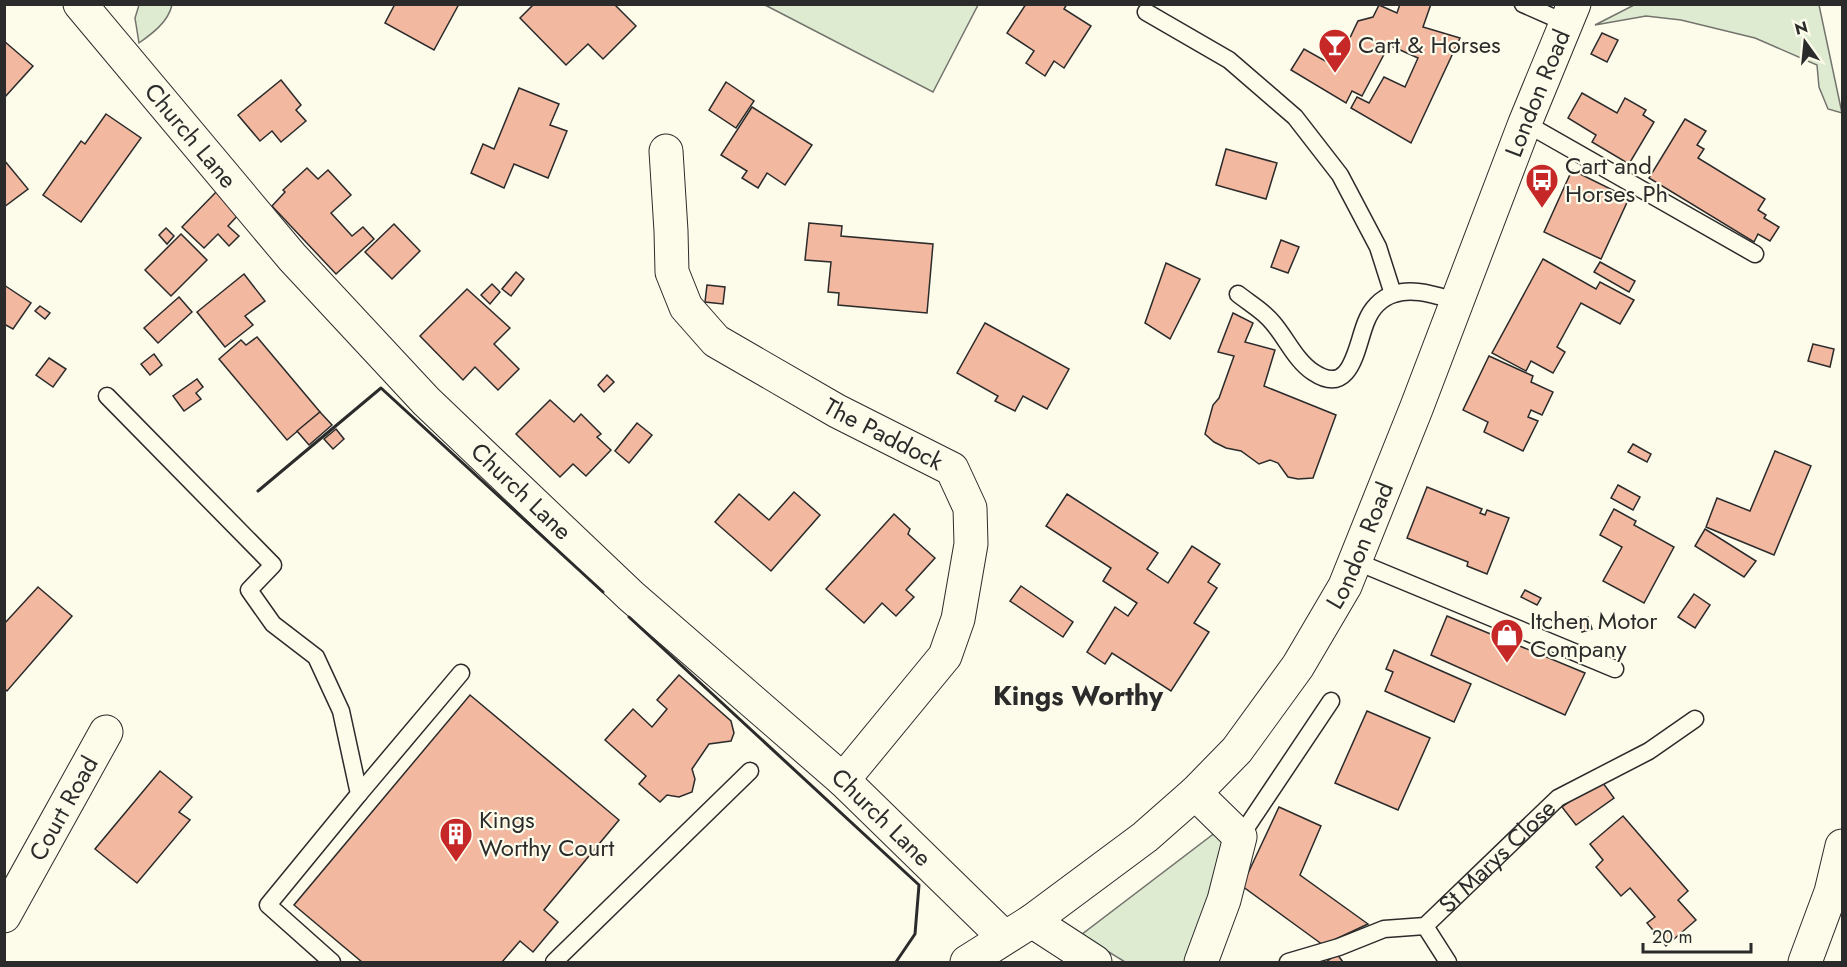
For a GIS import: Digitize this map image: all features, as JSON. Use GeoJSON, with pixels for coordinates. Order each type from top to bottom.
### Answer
{"type":"FeatureCollection","features":[{"type":"Feature","properties":{"kind":"street","name":"Church Lane"},"geometry":{"type":"LineString","coordinates":[[88,7],[292,257],[426,401],[631,596],[843,780],[1004,937]]}},
{"type":"Feature","properties":{"kind":"street","name":"London Road"},"geometry":{"type":"LineString","coordinates":[[967,963],[1032,921],[1145,837],[1195,793],[1237,750],[1298,666],[1345,586],[1416,409],[1525,123],[1570,14]]}},
{"type":"Feature","properties":{"kind":"street","name":"The Paddock"},"geometry":{"type":"LineString","coordinates":[[666,151],[672,272],[686,307],[716,341],[837,411],[952,469],[970,508],[971,544],[958,619],[945,656],[843,780]]}},
{"type":"Feature","properties":{"kind":"street","name":"Court Road"},"geometry":{"type":"LineString","coordinates":[[4,916],[106,732]]}},
{"type":"Feature","properties":{"kind":"street"},"geometry":{"type":"LineString","coordinates":[[1195,793],[1240,837],[1224,900],[1202,963]]}},
{"type":"Feature","properties":{"kind":"street"},"geometry":{"type":"LineString","coordinates":[[1805,963],[1831,892],[1842,846]]}},
{"type":"Feature","properties":{"kind":"street"},"geometry":{"type":"LineString","coordinates":[[1032,921],[1095,963]]}},
{"type":"Feature","properties":{"kind":"lane"},"geometry":{"type":"LineString","coordinates":[[1523,4],[1570,14]]}},
{"type":"Feature","properties":{"kind":"lane"},"geometry":{"type":"LineString","coordinates":[[1146,12],[1229,60],[1295,117],[1340,175],[1378,247],[1394,294]]}},
{"type":"Feature","properties":{"kind":"lane"},"geometry":{"type":"LineString","coordinates":[[1525,123],[1755,254]]}},
{"type":"Feature","properties":{"kind":"lane"},"geometry":{"type":"LineString","coordinates":[[1238,294],[1272,321],[1310,371],[1325,380],[1338,379],[1346,372],[1354,360],[1366,320],[1377,303],[1394,294],[1424,292],[1457,301]]}},
{"type":"Feature","properties":{"kind":"lane"},"geometry":{"type":"LineString","coordinates":[[107,396],[273,565],[249,590],[273,624],[316,657],[341,711],[359,794]]}},
{"type":"Feature","properties":{"kind":"lane"},"geometry":{"type":"LineString","coordinates":[[1354,561],[1615,669]]}},
{"type":"Feature","properties":{"kind":"lane"},"geometry":{"type":"LineString","coordinates":[[332,963],[268,905],[461,673]]}},
{"type":"Feature","properties":{"kind":"lane"},"geometry":{"type":"LineString","coordinates":[[1240,837],[1331,701]]}},
{"type":"Feature","properties":{"kind":"lane","name":"St Marys Close"},"geometry":{"type":"LineString","coordinates":[[1288,963],[1339,947],[1384,929],[1425,926],[1558,798],[1649,751],[1695,718]]}},
{"type":"Feature","properties":{"kind":"lane"},"geometry":{"type":"LineString","coordinates":[[554,963],[750,771]]}},
{"type":"Feature","properties":{"kind":"lane"},"geometry":{"type":"LineString","coordinates":[[1425,926],[1448,963]]}},
{"type":"Feature","properties":{"kind":"green space"},"geometry":{"type":"Polygon","coordinates":[[[139,5],[172,5],[163,22],[139,43],[135,18],[139,5]]]}},
{"type":"Feature","properties":{"kind":"green space"},"geometry":{"type":"Polygon","coordinates":[[[765,5],[978,5],[933,92],[765,5]]]}},
{"type":"Feature","properties":{"kind":"green space"},"geometry":{"type":"Polygon","coordinates":[[[1634,5],[1819,5],[1842,113],[1828,109],[1819,87],[1817,65],[1755,38],[1681,20],[1646,16],[1595,25],[1634,5]]]}},
{"type":"Feature","properties":{"kind":"green space"},"geometry":{"type":"Polygon","coordinates":[[[1224,826],[1240,842],[1187,962],[1125,962],[1081,935],[1224,826]]]}},
{"type":"Feature","properties":{"kind":"building"},"geometry":{"type":"Polygon","coordinates":[[[395,4],[459,4],[434,50],[385,23],[395,4]]]}},
{"type":"Feature","properties":{"kind":"building"},"geometry":{"type":"Polygon","coordinates":[[[534,4],[614,4],[636,26],[603,59],[588,44],[566,65],[520,18],[534,4]]]}},
{"type":"Feature","properties":{"kind":"building"},"geometry":{"type":"Polygon","coordinates":[[[1026,4],[1067,4],[1064,9],[1091,26],[1064,68],[1054,61],[1045,76],[1026,63],[1034,51],[1007,33],[1026,4]]]}},
{"type":"Feature","properties":{"kind":"building","name":"Cart & Horses"},"geometry":{"type":"Polygon","coordinates":[[[1400,4],[1431,4],[1423,27],[1460,38],[1411,143],[1351,108],[1357,97],[1369,103],[1384,77],[1405,87],[1418,58],[1389,45],[1362,96],[1352,91],[1346,103],[1291,70],[1304,49],[1336,67],[1358,21],[1373,17],[1379,5],[1397,13],[1400,4]]]}},
{"type":"Feature","properties":{"kind":"building"},"geometry":{"type":"Polygon","coordinates":[[[1602,33],[1618,40],[1607,62],[1591,54],[1602,33]]]}},
{"type":"Feature","properties":{"kind":"building"},"geometry":{"type":"Polygon","coordinates":[[[4,41],[33,66],[4,98],[4,41]]]}},
{"type":"Feature","properties":{"kind":"building"},"geometry":{"type":"Polygon","coordinates":[[[281,80],[301,105],[296,110],[306,121],[281,142],[272,131],[260,141],[238,115],[281,80]]]}},
{"type":"Feature","properties":{"kind":"building"},"geometry":{"type":"Polygon","coordinates":[[[726,82],[754,101],[736,128],[709,110],[726,82]]]}},
{"type":"Feature","properties":{"kind":"building"},"geometry":{"type":"Polygon","coordinates":[[[519,88],[559,104],[550,125],[567,131],[548,178],[514,164],[504,188],[471,173],[483,144],[494,149],[519,88]]]}},
{"type":"Feature","properties":{"kind":"building"},"geometry":{"type":"Polygon","coordinates":[[[1582,93],[1617,113],[1625,98],[1646,110],[1643,115],[1654,122],[1629,164],[1592,142],[1596,135],[1568,118],[1582,93]]]}},
{"type":"Feature","properties":{"kind":"building"},"geometry":{"type":"Polygon","coordinates":[[[752,107],[812,145],[785,185],[767,173],[758,188],[742,178],[747,171],[721,155],[752,107]]]}},
{"type":"Feature","properties":{"kind":"building"},"geometry":{"type":"Polygon","coordinates":[[[106,114],[141,138],[81,222],[43,195],[81,141],[85,144],[106,114]]]}},
{"type":"Feature","properties":{"kind":"building"},"geometry":{"type":"Polygon","coordinates":[[[1685,119],[1706,131],[1697,145],[1704,149],[1698,158],[1765,199],[1758,210],[1766,215],[1764,218],[1779,227],[1770,241],[1758,234],[1754,242],[1649,178],[1685,119]]]}},
{"type":"Feature","properties":{"kind":"building"},"geometry":{"type":"Polygon","coordinates":[[[1226,149],[1277,163],[1266,199],[1216,185],[1226,149]]]}},
{"type":"Feature","properties":{"kind":"building"},"geometry":{"type":"Polygon","coordinates":[[[4,160],[28,189],[4,207],[4,160]]]}},
{"type":"Feature","properties":{"kind":"building"},"geometry":{"type":"Polygon","coordinates":[[[307,168],[318,179],[328,170],[351,195],[331,213],[352,236],[363,227],[374,239],[336,274],[272,206],[285,192],[283,190],[307,168]]]}},
{"type":"Feature","properties":{"kind":"building"},"geometry":{"type":"Polygon","coordinates":[[[1572,170],[1629,198],[1601,259],[1544,232],[1572,170]]]}},
{"type":"Feature","properties":{"kind":"building"},"geometry":{"type":"Polygon","coordinates":[[[217,191],[240,213],[228,226],[239,236],[229,246],[218,234],[204,248],[182,227],[217,191]]]}},
{"type":"Feature","properties":{"kind":"building"},"geometry":{"type":"Polygon","coordinates":[[[809,223],[842,226],[841,236],[933,244],[927,313],[838,305],[839,293],[828,292],[831,262],[805,260],[809,223]]]}},
{"type":"Feature","properties":{"kind":"building"},"geometry":{"type":"Polygon","coordinates":[[[394,224],[420,251],[392,279],[365,252],[394,224]]]}},
{"type":"Feature","properties":{"kind":"building"},"geometry":{"type":"Polygon","coordinates":[[[166,228],[174,236],[167,244],[159,235],[166,228]]]}},
{"type":"Feature","properties":{"kind":"building"},"geometry":{"type":"Polygon","coordinates":[[[181,234],[207,260],[171,296],[145,270],[181,234]]]}},
{"type":"Feature","properties":{"kind":"building"},"geometry":{"type":"Polygon","coordinates":[[[1281,240],[1299,247],[1288,273],[1271,267],[1281,240]]]}},
{"type":"Feature","properties":{"kind":"building"},"geometry":{"type":"Polygon","coordinates":[[[1543,259],[1596,289],[1600,282],[1634,300],[1620,324],[1581,303],[1557,347],[1565,352],[1553,373],[1531,361],[1526,371],[1492,353],[1543,259]]]}},
{"type":"Feature","properties":{"kind":"building"},"geometry":{"type":"Polygon","coordinates":[[[1600,262],[1635,281],[1629,292],[1594,272],[1600,262]]]}},
{"type":"Feature","properties":{"kind":"building"},"geometry":{"type":"Polygon","coordinates":[[[1166,263],[1200,279],[1170,339],[1145,323],[1166,263]]]}},
{"type":"Feature","properties":{"kind":"building"},"geometry":{"type":"Polygon","coordinates":[[[516,272],[524,279],[511,296],[502,289],[516,272]]]}},
{"type":"Feature","properties":{"kind":"building"},"geometry":{"type":"Polygon","coordinates":[[[244,274],[265,301],[245,316],[253,325],[225,347],[197,312],[244,274]]]}},
{"type":"Feature","properties":{"kind":"building"},"geometry":{"type":"Polygon","coordinates":[[[492,284],[500,292],[490,304],[481,295],[492,284]]]}},
{"type":"Feature","properties":{"kind":"building"},"geometry":{"type":"Polygon","coordinates":[[[4,285],[31,303],[13,329],[4,324],[4,285]]]}},
{"type":"Feature","properties":{"kind":"building"},"geometry":{"type":"Polygon","coordinates":[[[707,285],[725,287],[723,304],[705,302],[707,285]]]}},
{"type":"Feature","properties":{"kind":"building"},"geometry":{"type":"Polygon","coordinates":[[[467,289],[510,328],[494,344],[519,369],[498,390],[475,367],[463,380],[420,336],[467,289]]]}},
{"type":"Feature","properties":{"kind":"building"},"geometry":{"type":"Polygon","coordinates":[[[179,297],[192,312],[158,343],[144,328],[179,297]]]}},
{"type":"Feature","properties":{"kind":"building"},"geometry":{"type":"Polygon","coordinates":[[[40,306],[50,313],[45,319],[35,311],[40,306]]]}},
{"type":"Feature","properties":{"kind":"building"},"geometry":{"type":"Polygon","coordinates":[[[1233,313],[1253,323],[1245,342],[1275,350],[1264,386],[1336,415],[1313,478],[1288,477],[1278,463],[1270,460],[1259,464],[1241,451],[1226,448],[1214,442],[1205,434],[1213,405],[1219,398],[1234,356],[1218,352],[1233,313]]]}},
{"type":"Feature","properties":{"kind":"building"},"geometry":{"type":"Polygon","coordinates":[[[985,323],[1069,369],[1047,409],[1023,396],[1015,411],[995,401],[998,396],[957,373],[985,323]]]}},
{"type":"Feature","properties":{"kind":"building"},"geometry":{"type":"Polygon","coordinates":[[[257,337],[320,412],[287,440],[219,359],[241,340],[246,345],[257,337]]]}},
{"type":"Feature","properties":{"kind":"building"},"geometry":{"type":"Polygon","coordinates":[[[1813,344],[1834,349],[1830,367],[1808,361],[1813,344]]]}},
{"type":"Feature","properties":{"kind":"building"},"geometry":{"type":"Polygon","coordinates":[[[154,354],[162,365],[150,375],[141,364],[154,354]]]}},
{"type":"Feature","properties":{"kind":"building"},"geometry":{"type":"Polygon","coordinates":[[[1489,356],[1533,376],[1531,382],[1553,392],[1542,415],[1531,410],[1528,417],[1538,421],[1523,451],[1484,432],[1488,422],[1463,410],[1489,356]]]}},
{"type":"Feature","properties":{"kind":"building"},"geometry":{"type":"Polygon","coordinates":[[[49,358],[66,369],[53,387],[36,375],[49,358]]]}},
{"type":"Feature","properties":{"kind":"building"},"geometry":{"type":"Polygon","coordinates":[[[607,375],[614,382],[604,392],[598,385],[607,375]]]}},
{"type":"Feature","properties":{"kind":"building"},"geometry":{"type":"Polygon","coordinates":[[[197,379],[203,387],[196,393],[201,399],[184,411],[173,396],[197,379]]]}},
{"type":"Feature","properties":{"kind":"building"},"geometry":{"type":"Polygon","coordinates":[[[550,400],[574,422],[581,414],[601,434],[597,437],[611,450],[586,476],[573,464],[560,477],[516,434],[550,400]]]}},
{"type":"Feature","properties":{"kind":"building"},"geometry":{"type":"Polygon","coordinates":[[[320,412],[332,425],[309,445],[297,431],[320,412]]]}},
{"type":"Feature","properties":{"kind":"building"},"geometry":{"type":"Polygon","coordinates":[[[637,423],[652,435],[629,463],[615,451],[637,423]]]}},
{"type":"Feature","properties":{"kind":"building"},"geometry":{"type":"Polygon","coordinates":[[[336,429],[344,439],[333,449],[324,439],[336,429]]]}},
{"type":"Feature","properties":{"kind":"building"},"geometry":{"type":"Polygon","coordinates":[[[1633,444],[1651,454],[1647,462],[1628,452],[1633,444]]]}},
{"type":"Feature","properties":{"kind":"building"},"geometry":{"type":"Polygon","coordinates":[[[1775,451],[1811,466],[1774,555],[1706,527],[1717,498],[1750,511],[1775,451]]]}},
{"type":"Feature","properties":{"kind":"building"},"geometry":{"type":"Polygon","coordinates":[[[1618,485],[1640,497],[1633,510],[1611,498],[1618,485]]]}},
{"type":"Feature","properties":{"kind":"building"},"geometry":{"type":"Polygon","coordinates":[[[1427,487],[1482,509],[1480,513],[1485,515],[1487,510],[1509,518],[1487,574],[1467,566],[1468,562],[1407,538],[1427,487]]]}},
{"type":"Feature","properties":{"kind":"building"},"geometry":{"type":"Polygon","coordinates":[[[794,492],[820,515],[771,571],[715,522],[739,494],[769,520],[794,492]]]}},
{"type":"Feature","properties":{"kind":"building"},"geometry":{"type":"Polygon","coordinates":[[[1067,494],[1158,553],[1147,569],[1168,583],[1192,546],[1220,564],[1208,582],[1217,588],[1194,623],[1209,632],[1171,691],[1112,653],[1105,664],[1087,652],[1115,607],[1128,616],[1137,603],[1103,581],[1111,568],[1046,526],[1067,494]]]}},
{"type":"Feature","properties":{"kind":"building"},"geometry":{"type":"Polygon","coordinates":[[[1614,509],[1636,521],[1634,525],[1674,547],[1644,603],[1603,581],[1622,547],[1600,535],[1614,509]]]}},
{"type":"Feature","properties":{"kind":"building"},"geometry":{"type":"Polygon","coordinates":[[[894,514],[910,529],[908,534],[935,558],[906,590],[914,597],[896,616],[882,603],[864,623],[826,589],[894,514]]]}},
{"type":"Feature","properties":{"kind":"building"},"geometry":{"type":"Polygon","coordinates":[[[1705,529],[1756,561],[1744,577],[1695,546],[1705,529]]]}},
{"type":"Feature","properties":{"kind":"building"},"geometry":{"type":"Polygon","coordinates":[[[1021,586],[1073,622],[1063,637],[1010,601],[1021,586]]]}},
{"type":"Feature","properties":{"kind":"building"},"geometry":{"type":"Polygon","coordinates":[[[38,587],[72,616],[7,691],[4,688],[4,624],[38,587]]]}},
{"type":"Feature","properties":{"kind":"building"},"geometry":{"type":"Polygon","coordinates":[[[1525,590],[1541,598],[1537,605],[1521,597],[1525,590]]]}},
{"type":"Feature","properties":{"kind":"building"},"geometry":{"type":"Polygon","coordinates":[[[1694,594],[1710,605],[1695,628],[1678,617],[1694,594]]]}},
{"type":"Feature","properties":{"kind":"building","name":"Itchen Motor Company"},"geometry":{"type":"Polygon","coordinates":[[[1447,616],[1585,673],[1565,715],[1431,655],[1447,616]]]}},
{"type":"Feature","properties":{"kind":"building"},"geometry":{"type":"Polygon","coordinates":[[[1588,617],[1592,629],[1582,632],[1578,619],[1588,617]]]}},
{"type":"Feature","properties":{"kind":"building"},"geometry":{"type":"Polygon","coordinates":[[[1394,650],[1471,684],[1454,722],[1385,691],[1393,672],[1386,669],[1394,650]]]}},
{"type":"Feature","properties":{"kind":"building"},"geometry":{"type":"Polygon","coordinates":[[[679,675],[731,721],[734,733],[731,741],[709,744],[692,769],[695,779],[692,792],[679,797],[667,795],[660,802],[639,784],[646,776],[605,740],[633,709],[652,727],[667,709],[657,700],[679,675]]]}},
{"type":"Feature","properties":{"kind":"building","name":"Kings Worthy Court"},"geometry":{"type":"Polygon","coordinates":[[[470,695],[619,820],[544,910],[558,922],[533,952],[520,941],[502,962],[362,962],[294,905],[470,695]]]}},
{"type":"Feature","properties":{"kind":"building"},"geometry":{"type":"Polygon","coordinates":[[[1367,711],[1430,738],[1398,810],[1335,783],[1367,711]]]}},
{"type":"Feature","properties":{"kind":"building"},"geometry":{"type":"Polygon","coordinates":[[[160,771],[192,797],[179,812],[190,820],[137,883],[95,849],[160,771]]]}},
{"type":"Feature","properties":{"kind":"building"},"geometry":{"type":"Polygon","coordinates":[[[1600,779],[1614,798],[1576,825],[1562,807],[1600,779]]]}},
{"type":"Feature","properties":{"kind":"building"},"geometry":{"type":"Polygon","coordinates":[[[1279,807],[1321,826],[1300,875],[1368,924],[1323,945],[1242,886],[1279,807]]]}},
{"type":"Feature","properties":{"kind":"building"},"geometry":{"type":"Polygon","coordinates":[[[1623,816],[1688,891],[1678,900],[1696,920],[1666,946],[1647,923],[1655,917],[1630,888],[1621,896],[1596,867],[1603,860],[1590,844],[1623,816]]]}},
{"type":"Feature","properties":{"kind":"building"},"geometry":{"type":"Polygon","coordinates":[[[1337,954],[1343,962],[1326,962],[1337,954]]]}},
{"type":"Feature","properties":{"kind":"wall"},"geometry":{"type":"LineString","coordinates":[[258,491],[381,388],[603,592]]}},
{"type":"Feature","properties":{"kind":"wall"},"geometry":{"type":"LineString","coordinates":[[629,617],[919,885],[915,934],[896,962]]}},
{"type":"Feature","properties":{"kind":"place","name":"Cart & Horses"},"geometry":{"type":"Point","coordinates":[1335,74]}},
{"type":"Feature","properties":{"kind":"place","name":"Cart and Horses Ph"},"geometry":{"type":"Point","coordinates":[1542,209]}},
{"type":"Feature","properties":{"kind":"place","name":"Itchen Motor Company"},"geometry":{"type":"Point","coordinates":[1507,664]}},
{"type":"Feature","properties":{"kind":"place","name":"Kings Worthy Court"},"geometry":{"type":"Point","coordinates":[456,863]}},
{"type":"Feature","properties":{"kind":"district","name":"Kings Worthy"},"geometry":{"type":"Point","coordinates":[1078,696]}}]}
